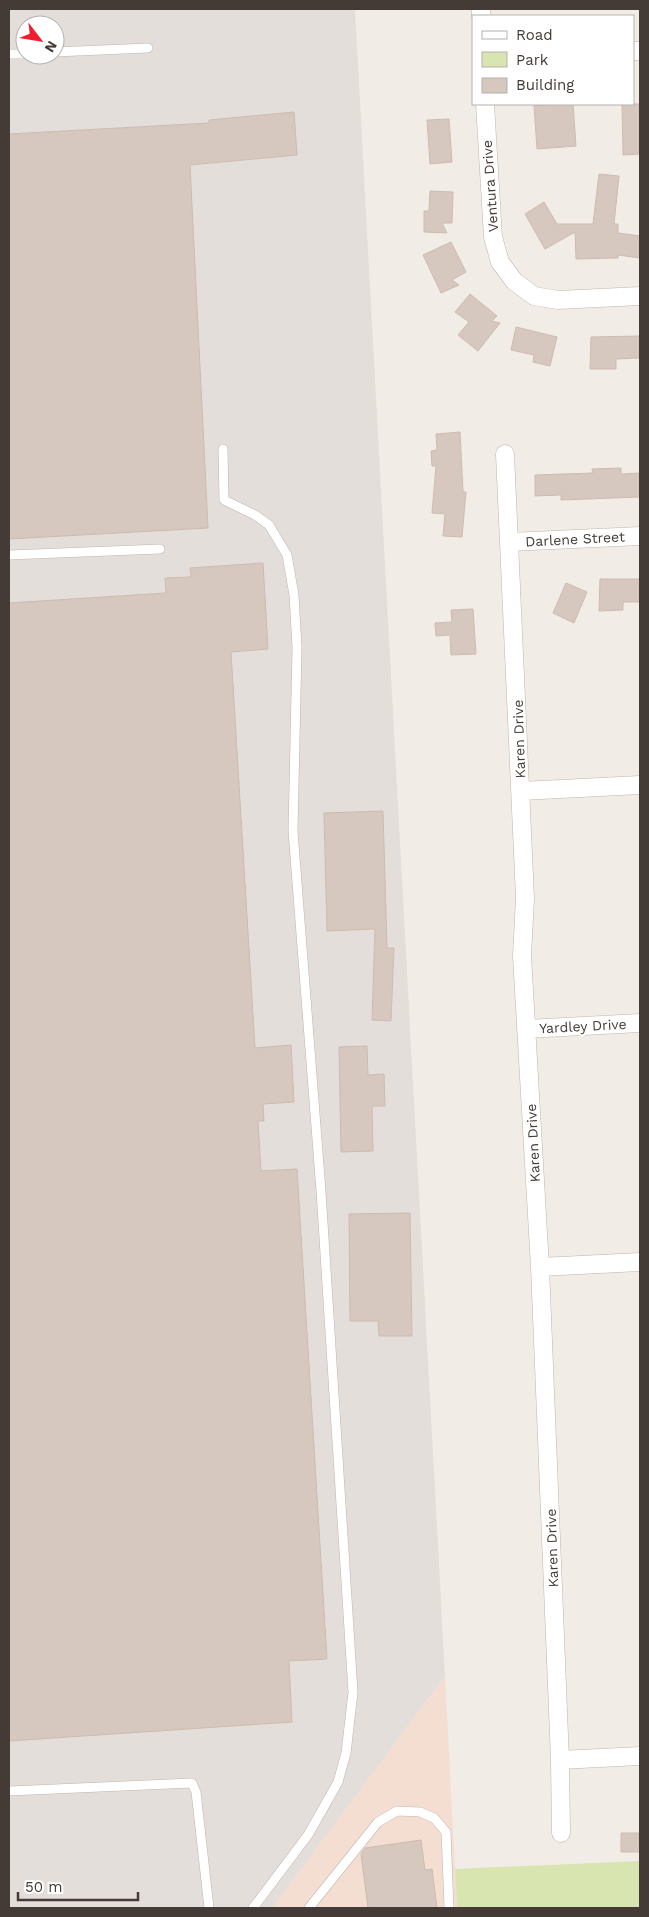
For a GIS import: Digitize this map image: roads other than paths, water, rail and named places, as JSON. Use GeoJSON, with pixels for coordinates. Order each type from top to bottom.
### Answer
{"type":"FeatureCollection","features":[{"type":"Feature","properties":{"kind":"street","name":"Ventura Drive"},"geometry":{"type":"LineString","coordinates":[[485,105],[493,237],[500,262],[514,281],[534,296],[558,300],[640,296]]}},
{"type":"Feature","properties":{"kind":"street","name":"Karen Drive"},"geometry":{"type":"LineString","coordinates":[[505,454],[525,898],[522,956],[540,1267],[560,1760],[561,1833]]}},
{"type":"Feature","properties":{"kind":"street","name":"Darlene Street"},"geometry":{"type":"LineString","coordinates":[[510,542],[640,536]]}},
{"type":"Feature","properties":{"kind":"street"},"geometry":{"type":"LineString","coordinates":[[521,791],[640,784]]}},
{"type":"Feature","properties":{"kind":"street","name":"Yardley Drive"},"geometry":{"type":"LineString","coordinates":[[526,1029],[640,1023]]}},
{"type":"Feature","properties":{"kind":"street"},"geometry":{"type":"LineString","coordinates":[[540,1267],[640,1262]]}},
{"type":"Feature","properties":{"kind":"street"},"geometry":{"type":"LineString","coordinates":[[560,1760],[640,1756]]}},
{"type":"Feature","properties":{"kind":"lane"},"geometry":{"type":"LineString","coordinates":[[65,52],[148,48]]}},
{"type":"Feature","properties":{"kind":"lane"},"geometry":{"type":"LineString","coordinates":[[223,449],[224,500],[255,515],[269,526],[287,554],[294,595],[297,648],[293,831],[321,1191],[353,1692],[346,1753],[338,1782],[308,1835],[253,1908]]}},
{"type":"Feature","properties":{"kind":"lane"},"geometry":{"type":"LineString","coordinates":[[9,555],[160,549]]}},
{"type":"Feature","properties":{"kind":"lane"},"geometry":{"type":"LineString","coordinates":[[9,1791],[192,1783],[196,1792],[209,1908]]}},
{"type":"Feature","properties":{"kind":"lane"},"geometry":{"type":"LineString","coordinates":[[309,1908],[378,1822],[397,1812],[420,1812],[434,1818],[446,1832],[449,1908]]}}]}
